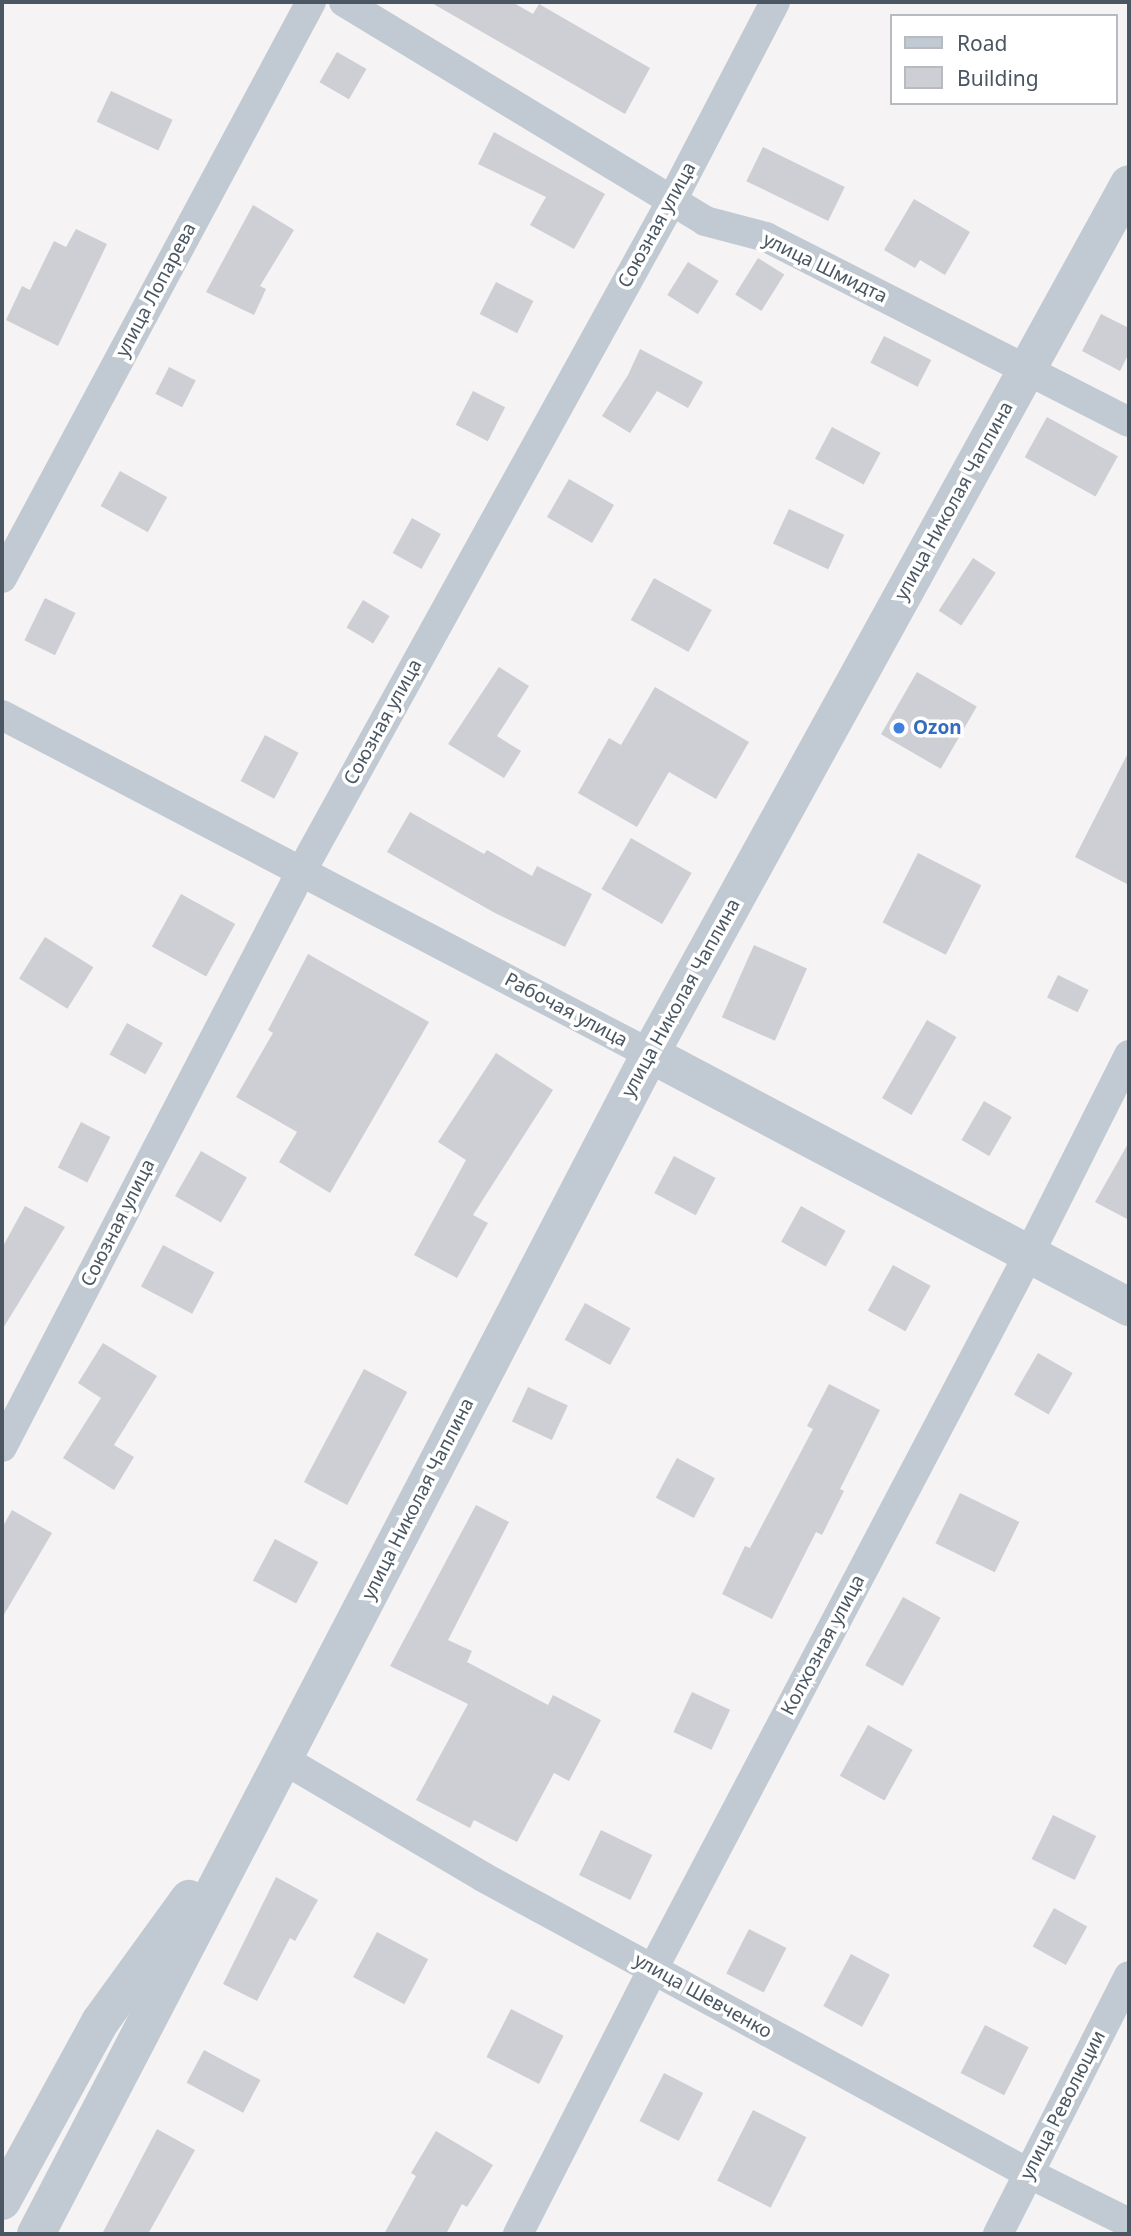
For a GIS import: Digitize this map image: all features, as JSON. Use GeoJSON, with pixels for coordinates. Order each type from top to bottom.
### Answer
{"type":"FeatureCollection","features":[{"type":"Feature","properties":{"kind":"street","name":"улица Лопарева"},"geometry":{"type":"LineString","coordinates":[[2,578],[311,2]]}},
{"type":"Feature","properties":{"kind":"street","name":"улица Шмидта"},"geometry":{"type":"LineString","coordinates":[[344,2],[705,221],[766,237],[1028,368],[1129,422]]}},
{"type":"Feature","properties":{"kind":"street","name":"Союзная улица"},"geometry":{"type":"LineString","coordinates":[[2,1447],[301,872],[671,202],[775,2]]}},
{"type":"Feature","properties":{"kind":"street","name":"улица Николая Чаплина"},"geometry":{"type":"LineString","coordinates":[[250,1820],[650,1054],[1129,184]]}},
{"type":"Feature","properties":{"kind":"street","name":"Рабочая улица"},"geometry":{"type":"LineString","coordinates":[[2,715],[1129,1307]]}},
{"type":"Feature","properties":{"kind":"street","name":"Колхозная улица"},"geometry":{"type":"LineString","coordinates":[[518,2234],[653,1969],[1028,1256],[1129,1055]]}},
{"type":"Feature","properties":{"kind":"street","name":"улица Шевченко"},"geometry":{"type":"LineString","coordinates":[[283,1759],[484,1877],[1028,2173],[1129,2223]]}},
{"type":"Feature","properties":{"kind":"street"},"geometry":{"type":"LineString","coordinates":[[2,2201],[100,2022],[141,1961],[250,1820]]}},
{"type":"Feature","properties":{"kind":"street"},"geometry":{"type":"LineString","coordinates":[[36,2234],[250,1820]]}},
{"type":"Feature","properties":{"kind":"street","name":"улица Революции"},"geometry":{"type":"LineString","coordinates":[[998,2234],[1129,1976]]}},
{"type":"Feature","properties":{"kind":"building"},"geometry":{"type":"Polygon","coordinates":[[[430,2],[512,2],[533,14],[539,4],[650,68],[625,114],[430,2]]]}},
{"type":"Feature","properties":{"kind":"building"},"geometry":{"type":"Polygon","coordinates":[[[337,52],[366,69],[349,99],[320,82],[337,52]]]}},
{"type":"Feature","properties":{"kind":"building"},"geometry":{"type":"Polygon","coordinates":[[[111,91],[173,120],[158,151],[97,122],[111,91]]]}},
{"type":"Feature","properties":{"kind":"building"},"geometry":{"type":"Polygon","coordinates":[[[494,132],[605,194],[574,249],[530,225],[546,197],[478,164],[494,132]]]}},
{"type":"Feature","properties":{"kind":"building"},"geometry":{"type":"Polygon","coordinates":[[[763,147],[845,187],[828,221],[746,181],[763,147]]]}},
{"type":"Feature","properties":{"kind":"building"},"geometry":{"type":"Polygon","coordinates":[[[914,199],[970,232],[945,275],[920,260],[915,268],[884,250],[914,199]]]}},
{"type":"Feature","properties":{"kind":"building"},"geometry":{"type":"Polygon","coordinates":[[[253,205],[294,230],[260,286],[266,289],[254,315],[206,292],[253,205]]]}},
{"type":"Feature","properties":{"kind":"building"},"geometry":{"type":"Polygon","coordinates":[[[76,229],[107,244],[58,346],[6,320],[22,286],[30,290],[54,241],[66,247],[76,229]]]}},
{"type":"Feature","properties":{"kind":"building"},"geometry":{"type":"Polygon","coordinates":[[[758,258],[784,274],[762,311],[735,294],[758,258]]]}},
{"type":"Feature","properties":{"kind":"building"},"geometry":{"type":"Polygon","coordinates":[[[688,262],[719,281],[698,314],[667,295],[688,262]]]}},
{"type":"Feature","properties":{"kind":"building"},"geometry":{"type":"Polygon","coordinates":[[[496,282],[533,301],[517,333],[480,314],[496,282]]]}},
{"type":"Feature","properties":{"kind":"building"},"geometry":{"type":"Polygon","coordinates":[[[1101,314],[1129,328],[1129,353],[1120,371],[1082,351],[1101,314]]]}},
{"type":"Feature","properties":{"kind":"building"},"geometry":{"type":"Polygon","coordinates":[[[884,336],[931,360],[918,387],[870,363],[884,336]]]}},
{"type":"Feature","properties":{"kind":"building"},"geometry":{"type":"Polygon","coordinates":[[[640,349],[703,382],[688,408],[657,391],[630,433],[602,416],[628,375],[640,349]]]}},
{"type":"Feature","properties":{"kind":"building"},"geometry":{"type":"Polygon","coordinates":[[[169,367],[196,381],[182,407],[155,394],[169,367]]]}},
{"type":"Feature","properties":{"kind":"building"},"geometry":{"type":"Polygon","coordinates":[[[473,391],[505,407],[488,441],[456,425],[473,391]]]}},
{"type":"Feature","properties":{"kind":"building"},"geometry":{"type":"Polygon","coordinates":[[[1047,417],[1118,456],[1096,497],[1025,457],[1047,417]]]}},
{"type":"Feature","properties":{"kind":"building"},"geometry":{"type":"Polygon","coordinates":[[[832,427],[881,453],[864,485],[815,459],[832,427]]]}},
{"type":"Feature","properties":{"kind":"building"},"geometry":{"type":"Polygon","coordinates":[[[120,471],[167,497],[148,532],[101,506],[120,471]]]}},
{"type":"Feature","properties":{"kind":"building"},"geometry":{"type":"Polygon","coordinates":[[[569,479],[614,505],[592,543],[547,517],[569,479]]]}},
{"type":"Feature","properties":{"kind":"building"},"geometry":{"type":"Polygon","coordinates":[[[789,509],[844,535],[828,569],[773,543],[789,509]]]}},
{"type":"Feature","properties":{"kind":"building"},"geometry":{"type":"Polygon","coordinates":[[[412,518],[441,534],[421,569],[393,553],[412,518]]]}},
{"type":"Feature","properties":{"kind":"building"},"geometry":{"type":"Polygon","coordinates":[[[973,558],[996,573],[961,626],[939,611],[973,558]]]}},
{"type":"Feature","properties":{"kind":"building"},"geometry":{"type":"Polygon","coordinates":[[[654,578],[712,610],[688,652],[631,620],[654,578]]]}},
{"type":"Feature","properties":{"kind":"building"},"geometry":{"type":"Polygon","coordinates":[[[45,598],[76,613],[55,655],[24,640],[45,598]]]}},
{"type":"Feature","properties":{"kind":"building"},"geometry":{"type":"Polygon","coordinates":[[[363,600],[390,616],[373,643],[347,627],[363,600]]]}},
{"type":"Feature","properties":{"kind":"building"},"geometry":{"type":"Polygon","coordinates":[[[499,667],[529,686],[497,736],[521,751],[504,778],[448,744],[499,667]]]}},
{"type":"Feature","properties":{"kind":"building"},"geometry":{"type":"Polygon","coordinates":[[[917,672],[977,706],[941,769],[881,734],[917,672]]]}},
{"type":"Feature","properties":{"kind":"building"},"geometry":{"type":"Polygon","coordinates":[[[655,687],[749,742],[716,799],[669,772],[637,827],[578,793],[609,738],[621,745],[655,687]]]}},
{"type":"Feature","properties":{"kind":"building"},"geometry":{"type":"Polygon","coordinates":[[[265,735],[299,753],[274,799],[241,781],[265,735]]]}},
{"type":"Feature","properties":{"kind":"building"},"geometry":{"type":"Polygon","coordinates":[[[1129,751],[1129,885],[1075,857],[1129,751]]]}},
{"type":"Feature","properties":{"kind":"building"},"geometry":{"type":"Polygon","coordinates":[[[410,812],[484,854],[487,850],[532,876],[537,866],[592,894],[565,947],[495,913],[387,852],[410,812]]]}},
{"type":"Feature","properties":{"kind":"building"},"geometry":{"type":"Polygon","coordinates":[[[631,838],[692,873],[662,924],[602,889],[631,838]]]}},
{"type":"Feature","properties":{"kind":"building"},"geometry":{"type":"Polygon","coordinates":[[[918,853],[981,885],[946,955],[883,922],[918,853]]]}},
{"type":"Feature","properties":{"kind":"building"},"geometry":{"type":"Polygon","coordinates":[[[181,894],[235,924],[206,977],[152,946],[181,894]]]}},
{"type":"Feature","properties":{"kind":"building"},"geometry":{"type":"Polygon","coordinates":[[[45,937],[93,967],[67,1009],[19,979],[45,937]]]}},
{"type":"Feature","properties":{"kind":"building"},"geometry":{"type":"Polygon","coordinates":[[[754,945],[807,969],[775,1041],[722,1017],[754,945]]]}},
{"type":"Feature","properties":{"kind":"building"},"geometry":{"type":"Polygon","coordinates":[[[308,954],[429,1022],[330,1193],[279,1162],[297,1132],[236,1097],[273,1033],[268,1030],[308,954]]]}},
{"type":"Feature","properties":{"kind":"building"},"geometry":{"type":"Polygon","coordinates":[[[1058,975],[1089,990],[1078,1012],[1047,997],[1058,975]]]}},
{"type":"Feature","properties":{"kind":"building"},"geometry":{"type":"Polygon","coordinates":[[[927,1020],[956,1037],[911,1115],[882,1098],[927,1020]]]}},
{"type":"Feature","properties":{"kind":"building"},"geometry":{"type":"Polygon","coordinates":[[[127,1023],[163,1043],[145,1074],[110,1054],[127,1023]]]}},
{"type":"Feature","properties":{"kind":"building"},"geometry":{"type":"Polygon","coordinates":[[[496,1053],[553,1090],[473,1215],[488,1223],[457,1278],[414,1255],[466,1160],[438,1142],[496,1053]]]}},
{"type":"Feature","properties":{"kind":"building"},"geometry":{"type":"Polygon","coordinates":[[[984,1101],[1012,1117],[989,1156],[962,1140],[984,1101]]]}},
{"type":"Feature","properties":{"kind":"building"},"geometry":{"type":"Polygon","coordinates":[[[81,1122],[110,1137],[87,1182],[58,1167],[81,1122]]]}},
{"type":"Feature","properties":{"kind":"building"},"geometry":{"type":"Polygon","coordinates":[[[1129,1142],[1129,1220],[1095,1202],[1129,1142]]]}},
{"type":"Feature","properties":{"kind":"building"},"geometry":{"type":"Polygon","coordinates":[[[201,1151],[247,1178],[221,1223],[175,1196],[201,1151]]]}},
{"type":"Feature","properties":{"kind":"building"},"geometry":{"type":"Polygon","coordinates":[[[674,1156],[715,1178],[696,1215],[654,1193],[674,1156]]]}},
{"type":"Feature","properties":{"kind":"building"},"geometry":{"type":"Polygon","coordinates":[[[25,1206],[65,1227],[2,1330],[2,1248],[25,1206]]]}},
{"type":"Feature","properties":{"kind":"building"},"geometry":{"type":"Polygon","coordinates":[[[801,1206],[846,1231],[826,1267],[781,1242],[801,1206]]]}},
{"type":"Feature","properties":{"kind":"building"},"geometry":{"type":"Polygon","coordinates":[[[163,1245],[214,1272],[192,1314],[141,1286],[163,1245]]]}},
{"type":"Feature","properties":{"kind":"building"},"geometry":{"type":"Polygon","coordinates":[[[893,1265],[931,1286],[905,1331],[868,1310],[893,1265]]]}},
{"type":"Feature","properties":{"kind":"building"},"geometry":{"type":"Polygon","coordinates":[[[585,1303],[630,1328],[610,1365],[565,1340],[585,1303]]]}},
{"type":"Feature","properties":{"kind":"building"},"geometry":{"type":"Polygon","coordinates":[[[103,1343],[157,1376],[114,1445],[134,1457],[114,1490],[63,1458],[101,1398],[78,1383],[103,1343]]]}},
{"type":"Feature","properties":{"kind":"building"},"geometry":{"type":"Polygon","coordinates":[[[1038,1353],[1073,1373],[1049,1415],[1014,1395],[1038,1353]]]}},
{"type":"Feature","properties":{"kind":"building"},"geometry":{"type":"Polygon","coordinates":[[[364,1369],[407,1392],[347,1505],[304,1482],[364,1369]]]}},
{"type":"Feature","properties":{"kind":"building"},"geometry":{"type":"Polygon","coordinates":[[[829,1384],[880,1410],[840,1489],[844,1491],[822,1535],[816,1532],[772,1619],[722,1594],[745,1546],[750,1548],[813,1429],[807,1426],[829,1384]]]}},
{"type":"Feature","properties":{"kind":"building"},"geometry":{"type":"Polygon","coordinates":[[[528,1387],[568,1406],[552,1440],[512,1421],[528,1387]]]}},
{"type":"Feature","properties":{"kind":"building"},"geometry":{"type":"Polygon","coordinates":[[[677,1458],[715,1478],[694,1518],[656,1498],[677,1458]]]}},
{"type":"Feature","properties":{"kind":"building"},"geometry":{"type":"Polygon","coordinates":[[[960,1493],[1019,1522],[995,1572],[935,1543],[960,1493]]]}},
{"type":"Feature","properties":{"kind":"building"},"geometry":{"type":"Polygon","coordinates":[[[476,1505],[509,1522],[448,1640],[472,1651],[467,1662],[548,1705],[553,1695],[601,1720],[569,1781],[554,1773],[517,1842],[474,1820],[470,1828],[416,1800],[468,1704],[390,1666],[476,1505]]]}},
{"type":"Feature","properties":{"kind":"building"},"geometry":{"type":"Polygon","coordinates":[[[12,1510],[52,1533],[2,1618],[2,1528],[12,1510]]]}},
{"type":"Feature","properties":{"kind":"building"},"geometry":{"type":"Polygon","coordinates":[[[275,1539],[318,1562],[296,1604],[253,1580],[275,1539]]]}},
{"type":"Feature","properties":{"kind":"building"},"geometry":{"type":"Polygon","coordinates":[[[903,1597],[941,1618],[903,1686],[865,1665],[903,1597]]]}},
{"type":"Feature","properties":{"kind":"building"},"geometry":{"type":"Polygon","coordinates":[[[692,1692],[730,1710],[711,1750],[673,1732],[692,1692]]]}},
{"type":"Feature","properties":{"kind":"building"},"geometry":{"type":"Polygon","coordinates":[[[868,1725],[913,1750],[884,1800],[840,1776],[868,1725]]]}},
{"type":"Feature","properties":{"kind":"building"},"geometry":{"type":"Polygon","coordinates":[[[1053,1815],[1096,1836],[1075,1880],[1032,1859],[1053,1815]]]}},
{"type":"Feature","properties":{"kind":"building"},"geometry":{"type":"Polygon","coordinates":[[[601,1830],[652,1855],[630,1900],[579,1875],[601,1830]]]}},
{"type":"Feature","properties":{"kind":"building"},"geometry":{"type":"Polygon","coordinates":[[[276,1877],[318,1900],[295,1941],[290,1938],[257,2001],[223,1984],[276,1877]]]}},
{"type":"Feature","properties":{"kind":"building"},"geometry":{"type":"Polygon","coordinates":[[[1054,1908],[1087,1926],[1066,1965],[1033,1946],[1054,1908]]]}},
{"type":"Feature","properties":{"kind":"building"},"geometry":{"type":"Polygon","coordinates":[[[749,1929],[786,1948],[764,1993],[726,1974],[749,1929]]]}},
{"type":"Feature","properties":{"kind":"building"},"geometry":{"type":"Polygon","coordinates":[[[377,1932],[428,1959],[404,2004],[353,1977],[377,1932]]]}},
{"type":"Feature","properties":{"kind":"building"},"geometry":{"type":"Polygon","coordinates":[[[851,1954],[890,1975],[862,2027],[823,2006],[851,1954]]]}},
{"type":"Feature","properties":{"kind":"building"},"geometry":{"type":"Polygon","coordinates":[[[511,2009],[564,2036],[539,2084],[486,2057],[511,2009]]]}},
{"type":"Feature","properties":{"kind":"building"},"geometry":{"type":"Polygon","coordinates":[[[985,2025],[1029,2047],[1004,2095],[960,2073],[985,2025]]]}},
{"type":"Feature","properties":{"kind":"building"},"geometry":{"type":"Polygon","coordinates":[[[204,2050],[261,2080],[243,2113],[187,2083],[204,2050]]]}},
{"type":"Feature","properties":{"kind":"building"},"geometry":{"type":"Polygon","coordinates":[[[664,2073],[703,2093],[679,2141],[639,2121],[664,2073]]]}},
{"type":"Feature","properties":{"kind":"building"},"geometry":{"type":"Polygon","coordinates":[[[753,2110],[806,2137],[771,2208],[717,2180],[753,2110]]]}},
{"type":"Feature","properties":{"kind":"building"},"geometry":{"type":"Polygon","coordinates":[[[157,2129],[195,2150],[148,2234],[102,2234],[157,2129]]]}},
{"type":"Feature","properties":{"kind":"building"},"geometry":{"type":"Polygon","coordinates":[[[436,2131],[493,2165],[467,2207],[462,2204],[446,2234],[384,2234],[416,2176],[411,2173],[436,2131]]]}},
{"type":"Feature","properties":{"kind":"place","name":"Ozon"},"geometry":{"type":"Point","coordinates":[899,728]}}]}
